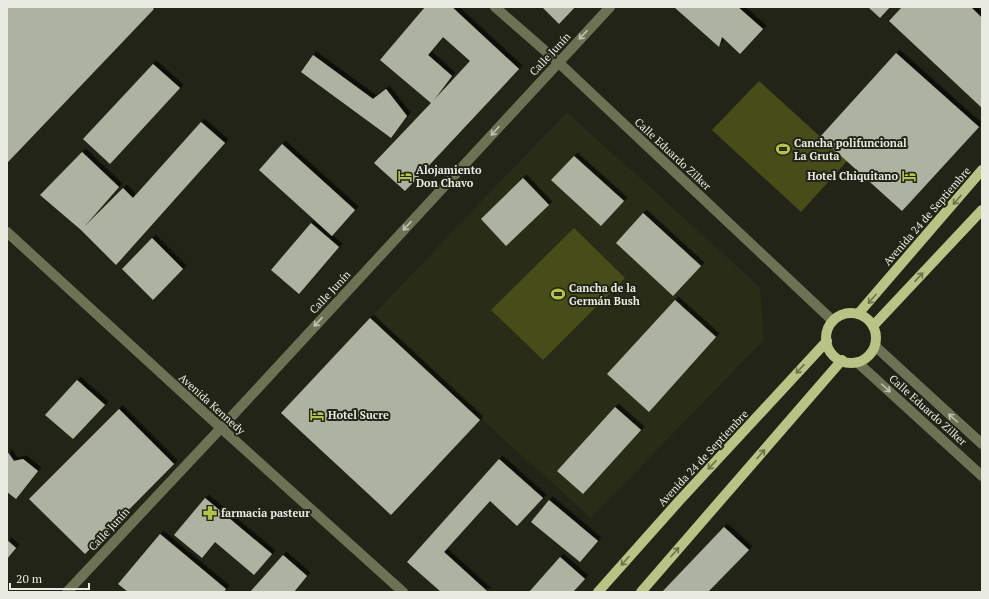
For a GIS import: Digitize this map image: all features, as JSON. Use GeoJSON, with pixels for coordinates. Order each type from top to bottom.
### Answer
{"type":"FeatureCollection","features":[{"type":"Feature","properties":{"kind":"main road","name":"Avenida 24 de Septiembre"},"geometry":{"type":"LineString","coordinates":[[858,314],[982,170]]}},
{"type":"Feature","properties":{"kind":"main road"},"geometry":{"type":"LineString","coordinates":[[873,326],[982,210]]}},
{"type":"Feature","properties":{"kind":"main road"},"geometry":{"type":"LineString","coordinates":[[827,341],[831,352],[836,357],[846,362],[857,362],[865,359],[875,346],[876,336],[873,326],[865,317],[853,313],[842,315],[833,321]]}},
{"type":"Feature","properties":{"kind":"main road","name":"Avenida 24 de Septiembre"},"geometry":{"type":"LineString","coordinates":[[598,592],[679,501],[827,341],[828,330],[833,321]]}},
{"type":"Feature","properties":{"kind":"main road"},"geometry":{"type":"LineString","coordinates":[[641,592],[842,360]]}},
{"type":"Feature","properties":{"kind":"street","name":"Calle Eduardo Zilker"},"geometry":{"type":"LineString","coordinates":[[495,7],[558,62],[833,321]]}},
{"type":"Feature","properties":{"kind":"street","name":"Calle Junín"},"geometry":{"type":"LineString","coordinates":[[67,592],[221,428],[610,7]]}},
{"type":"Feature","properties":{"kind":"street","name":"Avenida Kennedy"},"geometry":{"type":"LineString","coordinates":[[7,232],[403,592]]}},
{"type":"Feature","properties":{"kind":"street","name":"Calle Eduardo Zilker"},"geometry":{"type":"LineString","coordinates":[[875,346],[982,444]]}},
{"type":"Feature","properties":{"kind":"street","name":"Calle Eduardo Zilker"},"geometry":{"type":"LineString","coordinates":[[857,362],[982,476]]}},
{"type":"Feature","properties":{"kind":"shaded area"},"geometry":{"type":"Polygon","coordinates":[[[567,112],[760,287],[764,340],[591,518],[370,318],[567,112]]]}},
{"type":"Feature","properties":{"kind":"green space","name":"Cancha polifuncional La Gruta"},"geometry":{"type":"Polygon","coordinates":[[[759,81],[847,161],[801,212],[712,130],[759,81]]]}},
{"type":"Feature","properties":{"kind":"green space","name":"Cancha de la Germán Bush"},"geometry":{"type":"Polygon","coordinates":[[[574,228],[625,278],[543,360],[491,310],[574,228]]]}},
{"type":"Feature","properties":{"kind":"building"},"geometry":{"type":"Polygon","coordinates":[[[7,7],[151,7],[154,9],[8,162],[7,7]]]}},
{"type":"Feature","properties":{"kind":"building"},"geometry":{"type":"Polygon","coordinates":[[[425,7],[452,7],[519,69],[405,191],[374,163],[431,103],[380,60],[425,7]],[[443,37],[428,55],[452,76],[434,100],[470,61],[443,37]]]}},
{"type":"Feature","properties":{"kind":"building"},"geometry":{"type":"Polygon","coordinates":[[[542,7],[575,7],[559,24],[542,7]]]}},
{"type":"Feature","properties":{"kind":"building"},"geometry":{"type":"Polygon","coordinates":[[[674,7],[738,7],[763,29],[740,54],[722,37],[719,47],[674,7]]]}},
{"type":"Feature","properties":{"kind":"building"},"geometry":{"type":"Polygon","coordinates":[[[868,7],[890,7],[880,18],[868,7]]]}},
{"type":"Feature","properties":{"kind":"building"},"geometry":{"type":"Polygon","coordinates":[[[902,7],[971,7],[982,18],[982,108],[889,21],[902,7]]]}},
{"type":"Feature","properties":{"kind":"building","name":"Hotel Chiquitano"},"geometry":{"type":"Polygon","coordinates":[[[896,53],[979,127],[902,211],[820,137],[896,53]]]}},
{"type":"Feature","properties":{"kind":"building"},"geometry":{"type":"Polygon","coordinates":[[[313,55],[373,99],[386,89],[407,116],[391,138],[301,72],[313,55]]]}},
{"type":"Feature","properties":{"kind":"building"},"geometry":{"type":"Polygon","coordinates":[[[153,64],[180,88],[110,164],[83,139],[153,64]]]}},
{"type":"Feature","properties":{"kind":"building"},"geometry":{"type":"Polygon","coordinates":[[[201,122],[225,143],[116,265],[81,230],[40,195],[82,152],[119,187],[84,227],[123,188],[133,198],[201,122]]]}},
{"type":"Feature","properties":{"kind":"building"},"geometry":{"type":"Polygon","coordinates":[[[282,144],[355,210],[332,236],[259,170],[282,144]]]}},
{"type":"Feature","properties":{"kind":"building"},"geometry":{"type":"Polygon","coordinates":[[[574,156],[624,201],[601,226],[551,180],[574,156]]]}},
{"type":"Feature","properties":{"kind":"building"},"geometry":{"type":"Polygon","coordinates":[[[523,178],[549,205],[506,246],[481,219],[523,178]]]}},
{"type":"Feature","properties":{"kind":"building"},"geometry":{"type":"Polygon","coordinates":[[[643,213],[701,266],[673,296],[616,243],[643,213]]]}},
{"type":"Feature","properties":{"kind":"building"},"geometry":{"type":"Polygon","coordinates":[[[311,223],[339,247],[299,294],[271,270],[311,223]]]}},
{"type":"Feature","properties":{"kind":"building"},"geometry":{"type":"Polygon","coordinates":[[[152,238],[183,269],[153,300],[122,269],[152,238]]]}},
{"type":"Feature","properties":{"kind":"building"},"geometry":{"type":"Polygon","coordinates":[[[675,300],[716,337],[649,412],[607,374],[675,300]]]}},
{"type":"Feature","properties":{"kind":"building"},"geometry":{"type":"Polygon","coordinates":[[[370,318],[480,420],[391,515],[281,413],[370,318]]]}},
{"type":"Feature","properties":{"kind":"building"},"geometry":{"type":"Polygon","coordinates":[[[77,380],[105,405],[73,439],[45,415],[77,380]]]}},
{"type":"Feature","properties":{"kind":"building"},"geometry":{"type":"Polygon","coordinates":[[[615,407],[641,430],[583,494],[557,471],[615,407]]]}},
{"type":"Feature","properties":{"kind":"building"},"geometry":{"type":"Polygon","coordinates":[[[119,409],[174,464],[85,554],[29,499],[119,409]]]}},
{"type":"Feature","properties":{"kind":"building"},"geometry":{"type":"Polygon","coordinates":[[[7,451],[14,461],[23,459],[38,471],[16,499],[7,492],[7,451]]]}},
{"type":"Feature","properties":{"kind":"building"},"geometry":{"type":"Polygon","coordinates":[[[499,459],[543,498],[517,526],[490,501],[444,552],[488,592],[441,592],[407,562],[499,459]]]}},
{"type":"Feature","properties":{"kind":"building"},"geometry":{"type":"Polygon","coordinates":[[[205,498],[272,554],[254,575],[215,542],[202,558],[174,535],[205,498]]]}},
{"type":"Feature","properties":{"kind":"building"},"geometry":{"type":"Polygon","coordinates":[[[549,500],[598,541],[580,562],[531,522],[549,500]]]}},
{"type":"Feature","properties":{"kind":"building"},"geometry":{"type":"Polygon","coordinates":[[[724,527],[749,550],[708,592],[662,592],[724,527]]]}},
{"type":"Feature","properties":{"kind":"building"},"geometry":{"type":"Polygon","coordinates":[[[160,534],[226,589],[224,592],[128,592],[118,584],[160,534]]]}},
{"type":"Feature","properties":{"kind":"building"},"geometry":{"type":"Polygon","coordinates":[[[7,540],[16,548],[7,559],[7,540]]]}},
{"type":"Feature","properties":{"kind":"building"},"geometry":{"type":"Polygon","coordinates":[[[283,555],[307,576],[294,592],[250,592],[283,555]]]}},
{"type":"Feature","properties":{"kind":"building"},"geometry":{"type":"Polygon","coordinates":[[[560,557],[585,579],[573,592],[529,592],[560,557]]]}},
{"type":"Feature","properties":{"kind":"place","name":"Cancha polifuncional La Gruta"},"geometry":{"type":"Point","coordinates":[783,149]}},
{"type":"Feature","properties":{"kind":"place","name":"Alojamiento Don Chavo"},"geometry":{"type":"Point","coordinates":[405,176]}},
{"type":"Feature","properties":{"kind":"place","name":"Hotel Chiquitano"},"geometry":{"type":"Point","coordinates":[909,176]}},
{"type":"Feature","properties":{"kind":"place","name":"Cancha de la Germán Bush"},"geometry":{"type":"Point","coordinates":[558,294]}},
{"type":"Feature","properties":{"kind":"place","name":"Hotel Sucre"},"geometry":{"type":"Point","coordinates":[317,415]}},
{"type":"Feature","properties":{"kind":"place","name":"farmacia pasteur"},"geometry":{"type":"Point","coordinates":[210,513]}}]}
